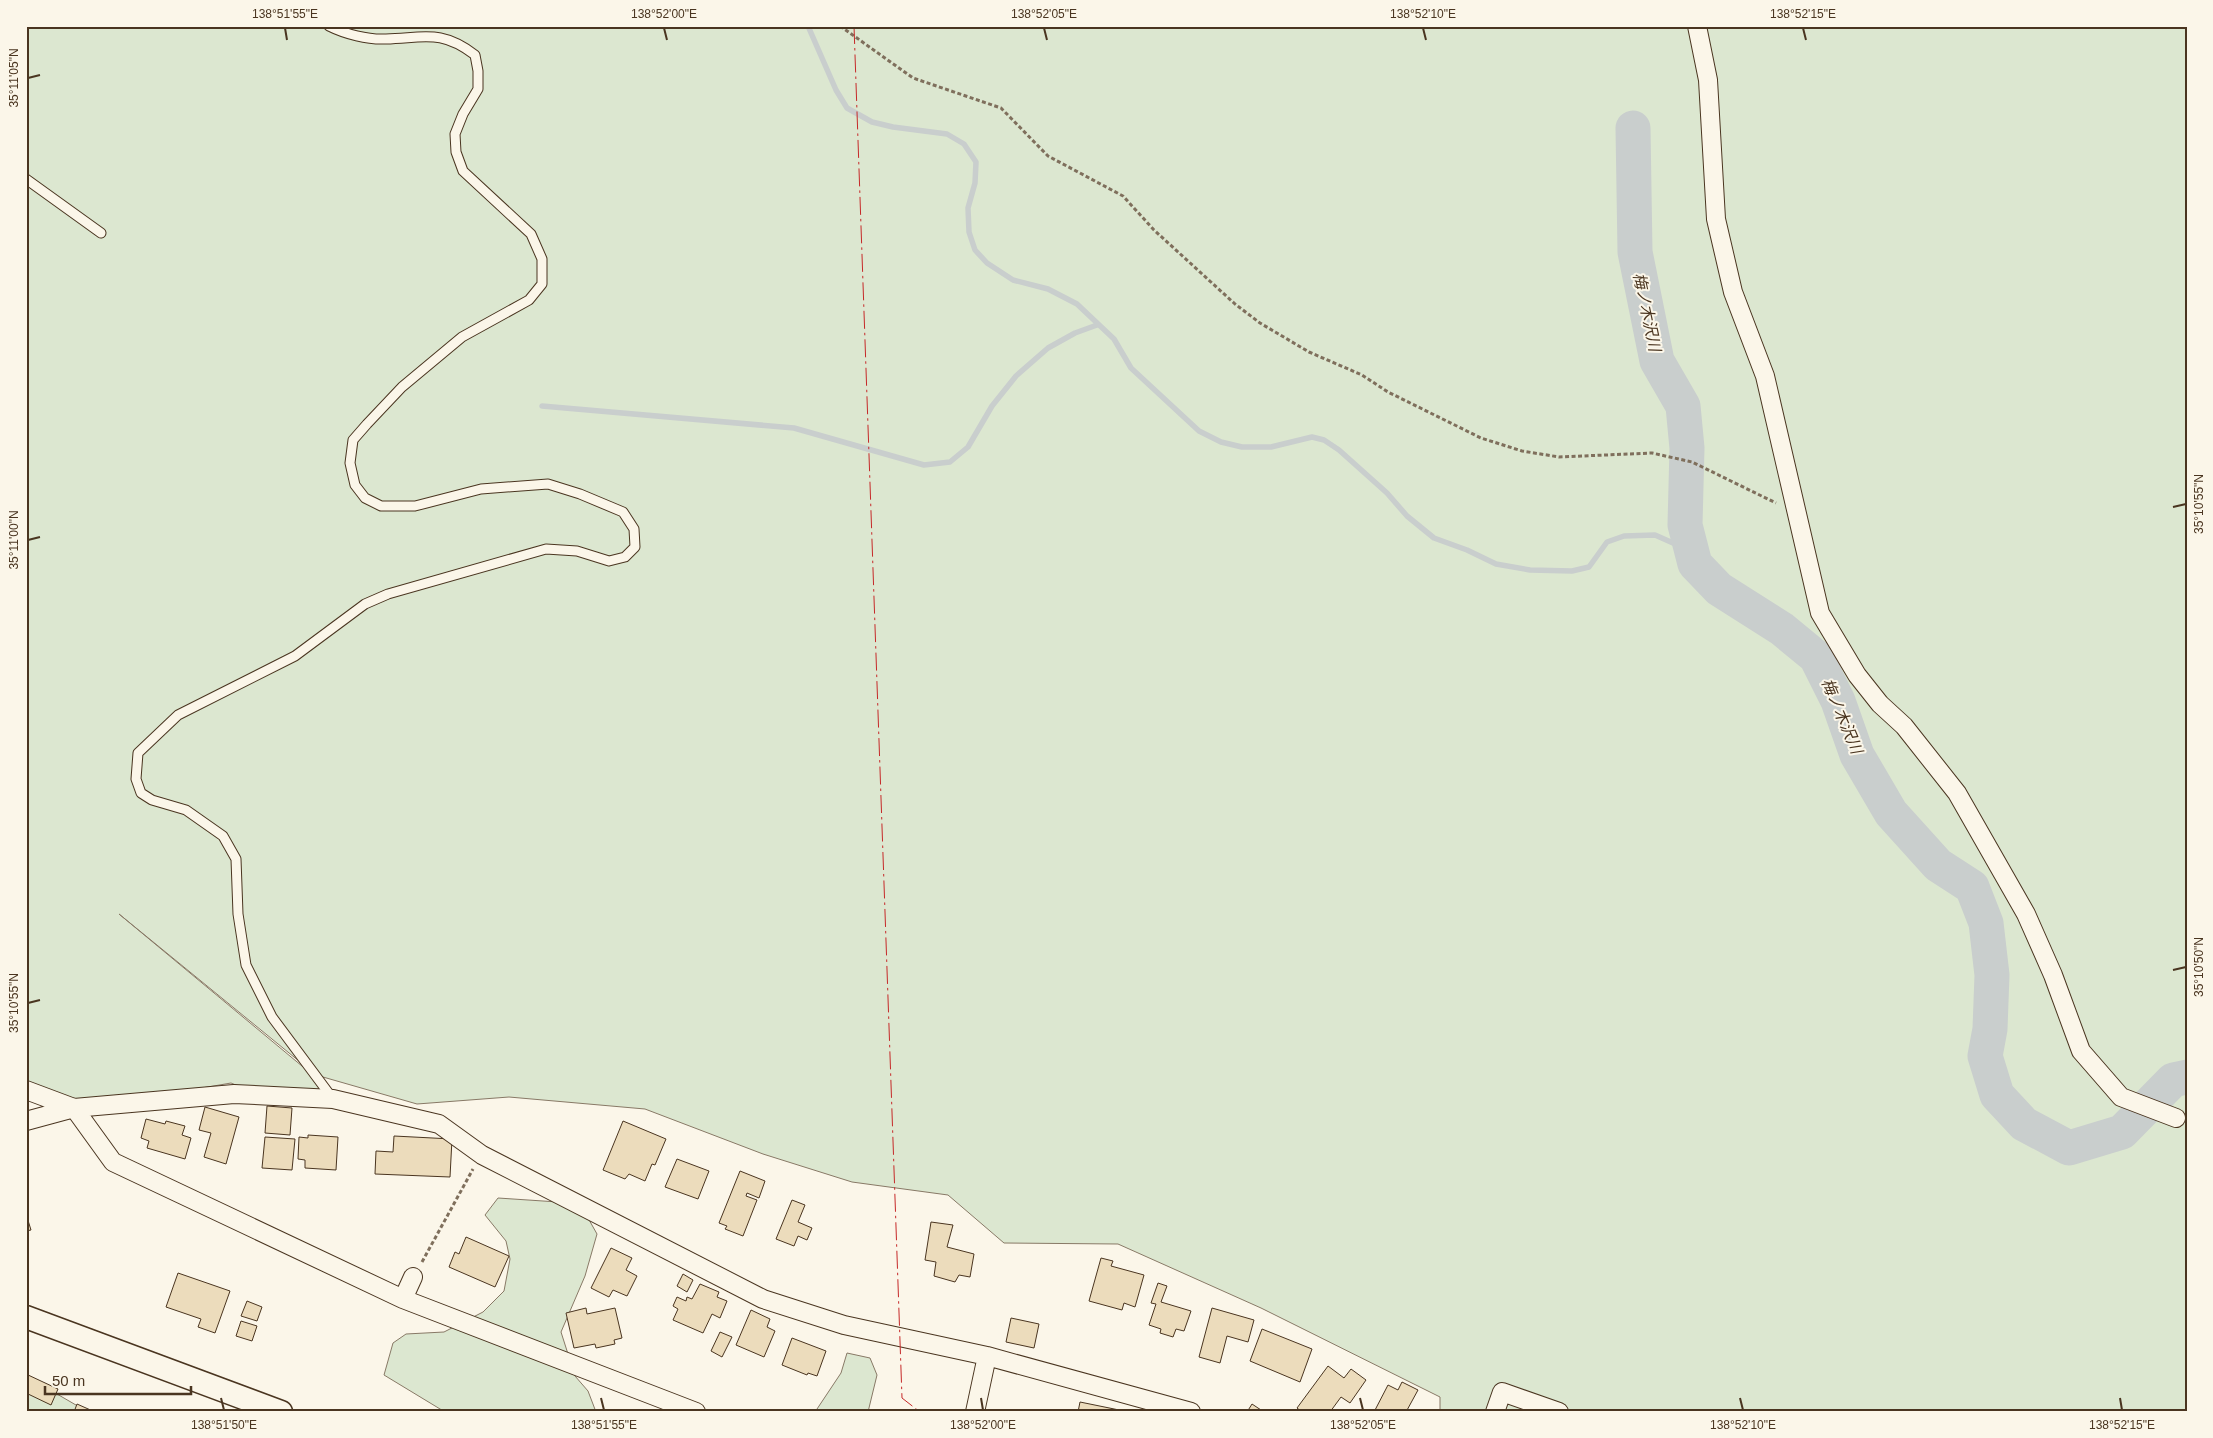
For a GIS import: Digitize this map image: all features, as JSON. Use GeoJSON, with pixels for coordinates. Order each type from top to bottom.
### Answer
{"type":"FeatureCollection","features":[{"type":"Feature","properties":{"kind":"street"},"geometry":{"type":"LineString","coordinates":[[1697,26],[1708,80],[1716,219],[1733,292],[1765,376],[1820,613],[1857,675],[1880,704],[1904,726],[1957,793],[2026,914],[2054,975],[2081,1051],[2121,1097],[2176,1118]]}},
{"type":"Feature","properties":{"kind":"street"},"geometry":{"type":"LineString","coordinates":[[26,1090],[74,1108],[113,1162],[403,1299],[696,1412]]}},
{"type":"Feature","properties":{"kind":"street"},"geometry":{"type":"LineString","coordinates":[[26,1121],[74,1108],[234,1094],[333,1099],[439,1124],[482,1155],[763,1299],[844,1325],[987,1356],[1191,1412]]}},
{"type":"Feature","properties":{"kind":"street"},"geometry":{"type":"LineString","coordinates":[[403,1299],[413,1277]]}},
{"type":"Feature","properties":{"kind":"street"},"geometry":{"type":"LineString","coordinates":[[26,1317],[281,1412]]}},
{"type":"Feature","properties":{"kind":"street"},"geometry":{"type":"LineString","coordinates":[[975,1412],[987,1356]]}},
{"type":"Feature","properties":{"kind":"street"},"geometry":{"type":"LineString","coordinates":[[1495,1412],[1502,1392],[1559,1412]]}},
{"type":"Feature","properties":{"kind":"lane"},"geometry":{"type":"LineString","coordinates":[[329,26],[340,31],[384,39],[419,36],[447,38],[475,55],[478,71],[478,89],[463,114],[455,134],[456,152],[462,171],[531,234],[542,258],[542,284],[529,300],[462,337],[402,387],[353,440],[350,463],[355,485],[365,498],[381,506],[415,506],[480,489],[548,484],[580,494],[623,512],[634,528],[635,547],[625,557],[609,561],[577,551],[546,548],[388,594],[365,604],[295,656],[178,715],[138,754],[136,779],[141,793],[152,800],[186,810],[223,836],[236,859],[238,914],[246,965],[272,1017],[333,1099]]}},
{"type":"Feature","properties":{"kind":"lane"},"geometry":{"type":"LineString","coordinates":[[26,179],[101,233]]}},
{"type":"Feature","properties":{"kind":"path"},"geometry":{"type":"LineString","coordinates":[[840,26],[913,78],[1001,108],[1048,156],[1123,196],[1154,230],[1235,304],[1260,324],[1309,352],[1362,375],[1388,392],[1482,438],[1522,451],[1559,457],[1652,453],[1692,462],[1797,513]]}},
{"type":"Feature","properties":{"kind":"path"},"geometry":{"type":"LineString","coordinates":[[413,1277],[468,1177]]}},
{"type":"Feature","properties":{"kind":"green space"},"geometry":{"type":"Polygon","coordinates":[[[26,26],[2187,26],[2187,1412],[1440,1412],[1440,1397],[1261,1308],[1118,1244],[1004,1243],[948,1195],[852,1182],[763,1154],[645,1109],[509,1097],[417,1104],[316,1075],[119,914],[320,1081],[322,1098],[243,1088],[231,1083],[103,1105],[26,1089],[26,26]]]}},
{"type":"Feature","properties":{"kind":"green space"},"geometry":{"type":"Polygon","coordinates":[[[498,1198],[558,1202],[588,1218],[597,1234],[585,1276],[561,1332],[575,1376],[588,1391],[596,1412],[445,1412],[384,1375],[393,1343],[406,1334],[444,1332],[483,1312],[504,1291],[510,1259],[506,1241],[485,1215],[498,1198]]]}},
{"type":"Feature","properties":{"kind":"green space"},"geometry":{"type":"Polygon","coordinates":[[[847,1353],[870,1358],[877,1375],[868,1412],[815,1412],[841,1373],[847,1353]]]}},
{"type":"Feature","properties":{"kind":"green space"},"geometry":{"type":"Polygon","coordinates":[[[26,1376],[88,1412],[26,1412],[26,1376]]]}},
{"type":"Feature","properties":{"kind":"building"},"geometry":{"type":"Polygon","coordinates":[[[267,1106],[292,1108],[290,1135],[265,1133],[267,1106]]]}},
{"type":"Feature","properties":{"kind":"building"},"geometry":{"type":"Polygon","coordinates":[[[205,1107],[239,1117],[226,1164],[204,1157],[211,1133],[199,1130],[205,1107]]]}},
{"type":"Feature","properties":{"kind":"building"},"geometry":{"type":"Polygon","coordinates":[[[146,1119],[165,1124],[166,1121],[185,1126],[182,1135],[191,1138],[185,1159],[147,1148],[149,1141],[141,1138],[146,1119]]]}},
{"type":"Feature","properties":{"kind":"building"},"geometry":{"type":"Polygon","coordinates":[[[623,1121],[666,1139],[655,1165],[652,1164],[645,1181],[629,1174],[625,1179],[603,1170],[623,1121]]]}},
{"type":"Feature","properties":{"kind":"building"},"geometry":{"type":"Polygon","coordinates":[[[308,1135],[338,1137],[336,1170],[305,1168],[305,1160],[298,1159],[299,1137],[308,1138],[308,1135]]]}},
{"type":"Feature","properties":{"kind":"building"},"geometry":{"type":"Polygon","coordinates":[[[394,1136],[452,1139],[450,1177],[375,1174],[376,1151],[393,1152],[394,1136]]]}},
{"type":"Feature","properties":{"kind":"building"},"geometry":{"type":"Polygon","coordinates":[[[265,1137],[295,1139],[292,1170],[262,1168],[265,1137]]]}},
{"type":"Feature","properties":{"kind":"building"},"geometry":{"type":"Polygon","coordinates":[[[677,1159],[709,1171],[698,1199],[665,1187],[677,1159]]]}},
{"type":"Feature","properties":{"kind":"building"},"geometry":{"type":"Polygon","coordinates":[[[740,1171],[765,1181],[759,1198],[747,1193],[746,1196],[757,1200],[743,1236],[725,1229],[727,1226],[719,1223],[740,1171]]]}},
{"type":"Feature","properties":{"kind":"building"},"geometry":{"type":"Polygon","coordinates":[[[792,1200],[805,1205],[798,1222],[812,1228],[807,1240],[798,1236],[794,1246],[776,1239],[792,1200]]]}},
{"type":"Feature","properties":{"kind":"building"},"geometry":{"type":"Polygon","coordinates":[[[26,1214],[31,1230],[26,1231],[26,1214]]]}},
{"type":"Feature","properties":{"kind":"building"},"geometry":{"type":"Polygon","coordinates":[[[931,1222],[953,1225],[947,1247],[974,1254],[970,1277],[959,1275],[955,1282],[934,1276],[936,1262],[925,1260],[931,1222]]]}},
{"type":"Feature","properties":{"kind":"building"},"geometry":{"type":"Polygon","coordinates":[[[466,1237],[509,1256],[495,1287],[449,1267],[455,1252],[459,1254],[466,1237]]]}},
{"type":"Feature","properties":{"kind":"building"},"geometry":{"type":"Polygon","coordinates":[[[611,1248],[632,1258],[626,1270],[637,1276],[627,1296],[613,1290],[609,1297],[591,1288],[611,1248]]]}},
{"type":"Feature","properties":{"kind":"building"},"geometry":{"type":"Polygon","coordinates":[[[1101,1258],[1113,1261],[1111,1266],[1144,1275],[1135,1307],[1124,1303],[1122,1310],[1089,1301],[1101,1258]]]}},
{"type":"Feature","properties":{"kind":"building"},"geometry":{"type":"Polygon","coordinates":[[[178,1273],[230,1291],[215,1333],[198,1327],[201,1319],[166,1307],[178,1273]]]}},
{"type":"Feature","properties":{"kind":"building"},"geometry":{"type":"Polygon","coordinates":[[[683,1274],[693,1280],[687,1292],[677,1286],[683,1274]]]}},
{"type":"Feature","properties":{"kind":"building"},"geometry":{"type":"Polygon","coordinates":[[[1158,1283],[1167,1286],[1161,1302],[1191,1311],[1184,1331],[1176,1329],[1173,1337],[1160,1333],[1161,1329],[1149,1325],[1156,1304],[1151,1303],[1158,1283]]]}},
{"type":"Feature","properties":{"kind":"building"},"geometry":{"type":"Polygon","coordinates":[[[700,1284],[719,1292],[717,1297],[727,1301],[720,1318],[712,1314],[703,1333],[673,1320],[678,1309],[673,1306],[677,1297],[686,1301],[687,1297],[692,1299],[700,1284]]]}},
{"type":"Feature","properties":{"kind":"building"},"geometry":{"type":"Polygon","coordinates":[[[247,1301],[262,1307],[257,1321],[241,1316],[247,1301]]]}},
{"type":"Feature","properties":{"kind":"building"},"geometry":{"type":"Polygon","coordinates":[[[586,1308],[587,1314],[615,1308],[622,1338],[614,1340],[615,1344],[596,1348],[595,1344],[574,1348],[566,1313],[586,1308]]]}},
{"type":"Feature","properties":{"kind":"building"},"geometry":{"type":"Polygon","coordinates":[[[1212,1308],[1254,1320],[1248,1342],[1227,1336],[1220,1363],[1199,1357],[1212,1308]]]}},
{"type":"Feature","properties":{"kind":"building"},"geometry":{"type":"Polygon","coordinates":[[[751,1310],[770,1319],[767,1327],[775,1331],[764,1357],[736,1345],[751,1310]]]}},
{"type":"Feature","properties":{"kind":"building"},"geometry":{"type":"Polygon","coordinates":[[[1011,1318],[1039,1324],[1034,1348],[1006,1342],[1011,1318]]]}},
{"type":"Feature","properties":{"kind":"building"},"geometry":{"type":"Polygon","coordinates":[[[241,1321],[257,1326],[252,1341],[236,1336],[241,1321]]]}},
{"type":"Feature","properties":{"kind":"building"},"geometry":{"type":"Polygon","coordinates":[[[1262,1329],[1312,1349],[1300,1382],[1250,1361],[1262,1329]]]}},
{"type":"Feature","properties":{"kind":"building"},"geometry":{"type":"Polygon","coordinates":[[[720,1332],[732,1337],[722,1357],[711,1351],[720,1332]]]}},
{"type":"Feature","properties":{"kind":"building"},"geometry":{"type":"Polygon","coordinates":[[[792,1338],[826,1351],[817,1376],[808,1373],[807,1375],[782,1365],[792,1338]]]}},
{"type":"Feature","properties":{"kind":"building"},"geometry":{"type":"Polygon","coordinates":[[[1328,1366],[1344,1378],[1351,1369],[1366,1380],[1350,1403],[1341,1397],[1330,1412],[1302,1412],[1297,1408],[1328,1366]]]}},
{"type":"Feature","properties":{"kind":"building"},"geometry":{"type":"Polygon","coordinates":[[[26,1374],[58,1389],[51,1405],[26,1393],[26,1374]]]}},
{"type":"Feature","properties":{"kind":"building"},"geometry":{"type":"Polygon","coordinates":[[[1402,1382],[1418,1390],[1406,1412],[1374,1412],[1388,1385],[1398,1390],[1402,1382]]]}},
{"type":"Feature","properties":{"kind":"building"},"geometry":{"type":"Polygon","coordinates":[[[1080,1402],[1124,1411],[1124,1412],[1078,1412],[1080,1402]]]}},
{"type":"Feature","properties":{"kind":"building"},"geometry":{"type":"Polygon","coordinates":[[[77,1404],[95,1412],[74,1412],[77,1404]]]}},
{"type":"Feature","properties":{"kind":"building"},"geometry":{"type":"Polygon","coordinates":[[[1252,1404],[1264,1412],[1247,1412],[1252,1404]]]}},
{"type":"Feature","properties":{"kind":"waterway"},"geometry":{"type":"LineString","coordinates":[[808,26],[836,90],[847,108],[872,122],[893,127],[947,134],[964,144],[976,162],[975,183],[968,208],[969,232],[975,250],[987,263],[1013,280],[1048,289],[1077,304],[1114,339],[1131,368],[1199,431],[1221,442],[1242,447],[1271,447],[1312,437],[1324,440],[1339,450],[1387,493],[1407,516],[1434,538],[1467,550],[1496,564],[1530,570],[1572,571],[1589,567],[1607,542],[1624,536],[1655,535],[1691,551]]}},
{"type":"Feature","properties":{"kind":"waterway","name":"梅ノ木沢川"},"geometry":{"type":"LineString","coordinates":[[1633,128],[1635,252],[1657,361],[1683,406],[1687,448],[1685,525],[1695,564],[1719,589],[1782,629],[1816,657],[1838,701],[1857,755],[1891,813],[1938,865],[1972,887],[1986,923],[1992,975],[1990,1029],[1985,1056],[1997,1095],[2024,1124],[2069,1148],[2122,1132],[2173,1080],[2187,1077]]}},
{"type":"Feature","properties":{"kind":"waterway"},"geometry":{"type":"LineString","coordinates":[[542,406],[794,428],[924,465],[950,462],[968,447],[992,406],[1016,376],[1048,348],[1075,333],[1097,325]]}},
{"type":"Feature","properties":{"kind":"power"},"geometry":{"type":"LineString","coordinates":[[854,26],[902,1398],[920,1412]]}}]}
